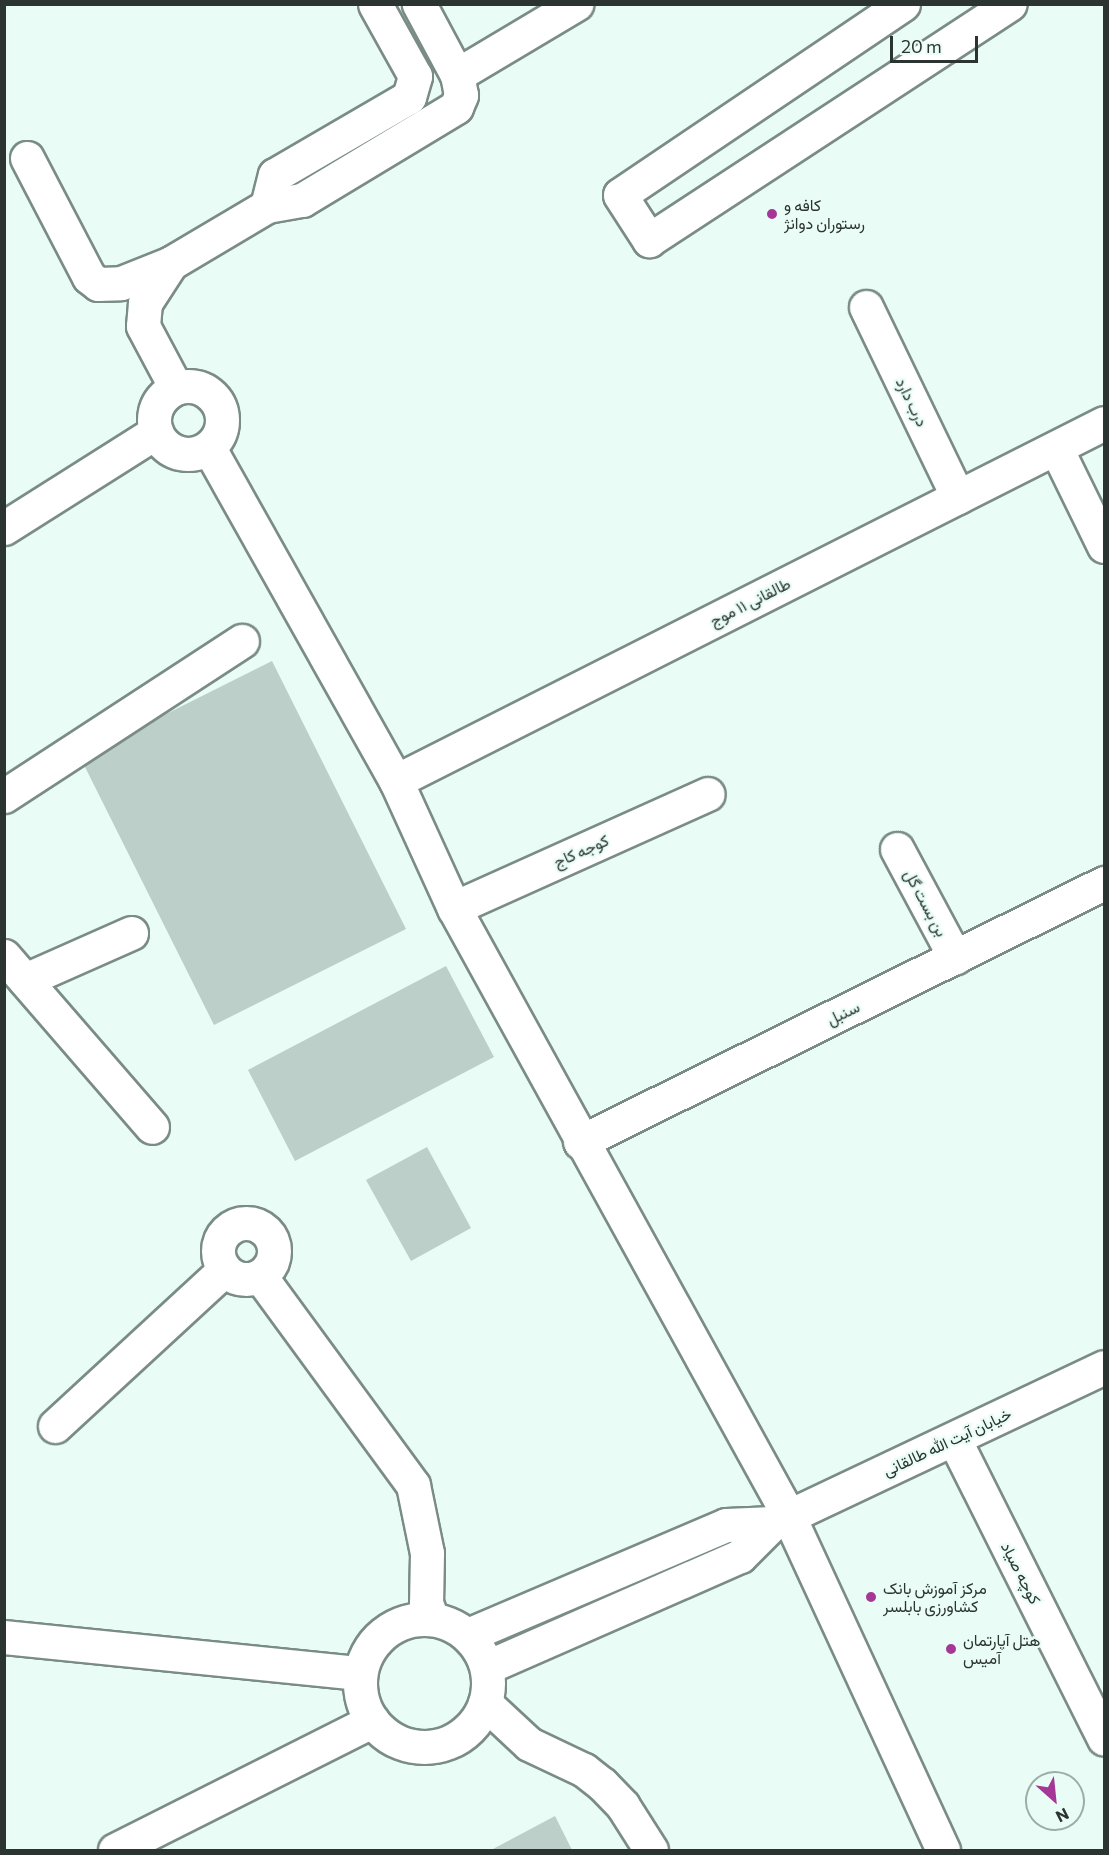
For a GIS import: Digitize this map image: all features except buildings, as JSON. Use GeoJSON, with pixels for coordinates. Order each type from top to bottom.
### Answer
{"type":"FeatureCollection","features":[{"type":"Feature","properties":{"kind":"street"},"geometry":{"type":"LineString","coordinates":[[267,206],[275,175],[409,97],[415,76],[375,4]]}},
{"type":"Feature","properties":{"kind":"street"},"geometry":{"type":"LineString","coordinates":[[27,158],[89,277],[98,284],[120,283],[171,263],[267,206],[302,200],[456,107],[461,95],[457,75],[419,4]]}},
{"type":"Feature","properties":{"kind":"street"},"geometry":{"type":"LineString","coordinates":[[457,75],[576,4]]}},
{"type":"Feature","properties":{"kind":"street"},"geometry":{"type":"LineString","coordinates":[[903,4],[620,195],[650,240],[1010,4]]}},
{"type":"Feature","properties":{"kind":"street"},"geometry":{"type":"LineString","coordinates":[[171,263],[145,303],[143,326],[176,388]]}},
{"type":"Feature","properties":{"kind":"street","name":"درب دارد"},"geometry":{"type":"LineString","coordinates":[[866,307],[958,497]]}},
{"type":"Feature","properties":{"kind":"street"},"geometry":{"type":"LineString","coordinates":[[197,387],[215,398],[223,419],[221,430],[209,448],[183,454],[166,446],[156,432],[155,410],[159,401],[176,388],[197,387]]}},
{"type":"Feature","properties":{"kind":"street","name":"طالقانی ۱۱ موج"},"geometry":{"type":"LineString","coordinates":[[396,781],[1104,423]]}},
{"type":"Feature","properties":{"kind":"street"},"geometry":{"type":"LineString","coordinates":[[4,528],[156,432]]}},
{"type":"Feature","properties":{"kind":"street"},"geometry":{"type":"LineString","coordinates":[[209,448],[396,781],[454,908],[781,1520],[943,1851]]}},
{"type":"Feature","properties":{"kind":"street"},"geometry":{"type":"LineString","coordinates":[[1056,448],[1104,546]]}},
{"type":"Feature","properties":{"kind":"street"},"geometry":{"type":"LineString","coordinates":[[5,798],[242,641]]}},
{"type":"Feature","properties":{"kind":"street","name":"کوجه کاج"},"geometry":{"type":"LineString","coordinates":[[454,908],[708,794]]}},
{"type":"Feature","properties":{"kind":"street","name":"بن بست گل"},"geometry":{"type":"LineString","coordinates":[[897,849],[955,957]]}},
{"type":"Feature","properties":{"kind":"street","name":"سنبل"},"geometry":{"type":"LineString","coordinates":[[580,1142],[1104,883]]}},
{"type":"Feature","properties":{"kind":"street"},"geometry":{"type":"LineString","coordinates":[[131,933],[15,968],[152,1127]]}},
{"type":"Feature","properties":{"kind":"street"},"geometry":{"type":"LineString","coordinates":[[246,1223],[263,1229],[273,1245],[272,1262],[260,1276],[241,1279],[224,1270],[218,1244],[229,1229],[246,1223]]}},
{"type":"Feature","properties":{"kind":"street"},"geometry":{"type":"LineString","coordinates":[[55,1426],[224,1270]]}},
{"type":"Feature","properties":{"kind":"street"},"geometry":{"type":"LineString","coordinates":[[260,1276],[413,1485],[427,1553],[426,1603],[432,1619]]}},
{"type":"Feature","properties":{"kind":"street","name":"خیابان آیت الله طالقانی"},"geometry":{"type":"LineString","coordinates":[[781,1520],[1104,1367]]}},
{"type":"Feature","properties":{"kind":"street","name":"کوچه صیاد"},"geometry":{"type":"LineString","coordinates":[[954,1439],[1104,1738]]}},
{"type":"Feature","properties":{"kind":"street"},"geometry":{"type":"LineString","coordinates":[[468,1635],[726,1525],[781,1520]]}},
{"type":"Feature","properties":{"kind":"street"},"geometry":{"type":"LineString","coordinates":[[487,1667],[740,1556],[781,1520]]}},
{"type":"Feature","properties":{"kind":"street"},"geometry":{"type":"LineString","coordinates":[[432,1619],[468,1635],[487,1667],[485,1703],[462,1735],[444,1744],[424,1747],[404,1744],[386,1735],[372,1721],[364,1706],[360,1673],[366,1654],[378,1638],[393,1626],[432,1619]]}},
{"type":"Feature","properties":{"kind":"street"},"geometry":{"type":"LineString","coordinates":[[4,1637],[360,1673]]}},
{"type":"Feature","properties":{"kind":"street"},"geometry":{"type":"LineString","coordinates":[[485,1703],[529,1744],[584,1770],[602,1784],[624,1806],[651,1851]]}},
{"type":"Feature","properties":{"kind":"street"},"geometry":{"type":"LineString","coordinates":[[115,1851],[372,1721]]}},
{"type":"Feature","properties":{"kind":"place","name":"کافه و رستوران دوانژ"},"geometry":{"type":"Point","coordinates":[772,214]}},
{"type":"Feature","properties":{"kind":"place","name":"مرکز آموزش بانک کشاورزی بابلسر"},"geometry":{"type":"Point","coordinates":[871,1597]}},
{"type":"Feature","properties":{"kind":"place","name":"هتل آپارتمان آمیس"},"geometry":{"type":"Point","coordinates":[951,1649]}}]}
